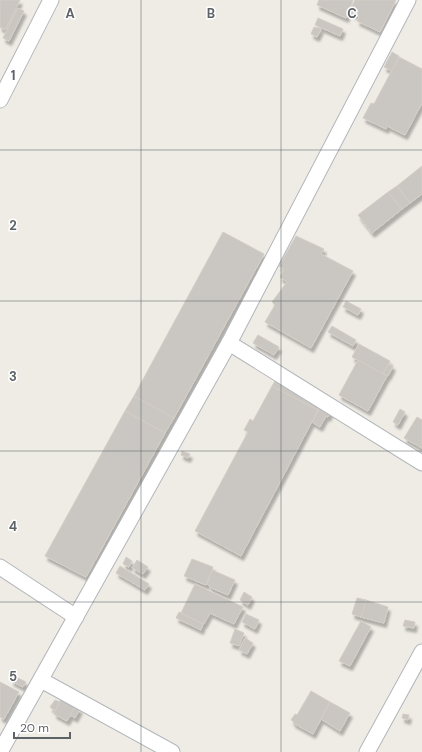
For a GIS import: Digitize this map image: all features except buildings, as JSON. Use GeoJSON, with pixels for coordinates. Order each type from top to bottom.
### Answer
{"type":"FeatureCollection","features":[{"type":"Feature","properties":{"kind":"street"},"geometry":{"type":"LineString","coordinates":[[0,100],[51,0]]}},
{"type":"Feature","properties":{"kind":"street"},"geometry":{"type":"LineString","coordinates":[[0,752],[229,343],[408,0]]}},
{"type":"Feature","properties":{"kind":"street"},"geometry":{"type":"LineString","coordinates":[[229,343],[422,463]]}},
{"type":"Feature","properties":{"kind":"street"},"geometry":{"type":"LineString","coordinates":[[0,567],[76,617]]}},
{"type":"Feature","properties":{"kind":"street"},"geometry":{"type":"LineString","coordinates":[[367,752],[422,652]]}},
{"type":"Feature","properties":{"kind":"street"},"geometry":{"type":"LineString","coordinates":[[40,680],[172,752]]}}]}
